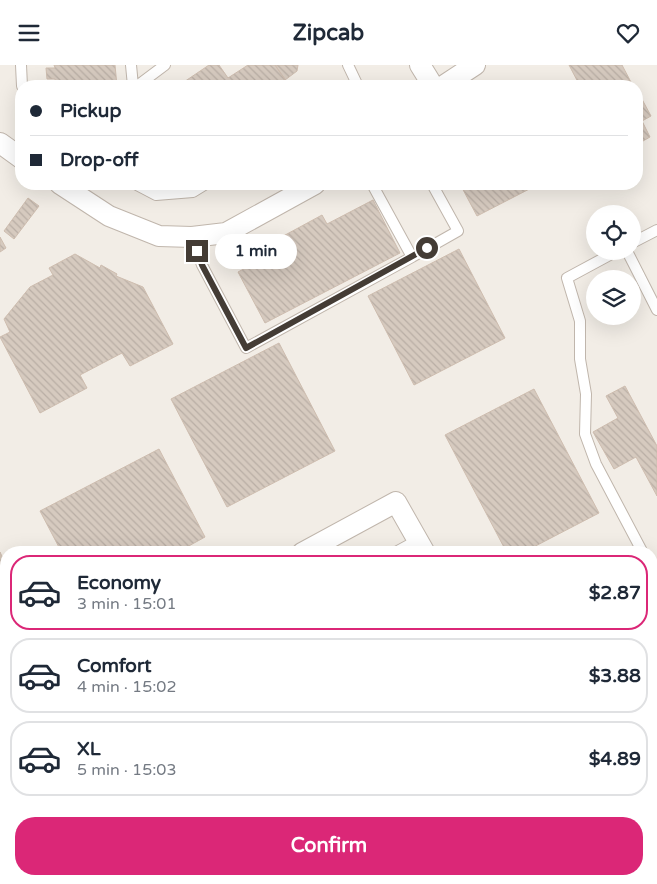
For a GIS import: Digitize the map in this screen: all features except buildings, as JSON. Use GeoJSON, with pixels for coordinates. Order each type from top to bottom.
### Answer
{"type":"FeatureCollection","features":[{"type":"Feature","properties":{"kind":"street"},"geometry":{"type":"LineString","coordinates":[[420,65],[429,80]]}},
{"type":"Feature","properties":{"kind":"street"},"geometry":{"type":"LineString","coordinates":[[452,80],[475,65]]}},
{"type":"Feature","properties":{"kind":"street"},"geometry":{"type":"LineString","coordinates":[[0,143],[15,154]]}},
{"type":"Feature","properties":{"kind":"street"},"geometry":{"type":"LineString","coordinates":[[72,190],[108,216],[159,236],[192,237],[226,233],[303,190]]}},
{"type":"Feature","properties":{"kind":"street"},"geometry":{"type":"LineString","coordinates":[[315,546],[396,502],[421,546]]}},
{"type":"Feature","properties":{"kind":"lane"},"geometry":{"type":"LineString","coordinates":[[21,65],[22,80]]}},
{"type":"Feature","properties":{"kind":"lane"},"geometry":{"type":"LineString","coordinates":[[131,65],[132,80]]}},
{"type":"Feature","properties":{"kind":"lane"},"geometry":{"type":"LineString","coordinates":[[145,80],[165,65]]}},
{"type":"Feature","properties":{"kind":"lane"},"geometry":{"type":"LineString","coordinates":[[348,65],[355,80]]}},
{"type":"Feature","properties":{"kind":"lane"},"geometry":{"type":"LineString","coordinates":[[147,190],[156,195],[193,192],[196,190]]}},
{"type":"Feature","properties":{"kind":"lane"},"geometry":{"type":"LineString","coordinates":[[375,190],[412,257]]}},
{"type":"Feature","properties":{"kind":"lane"},"geometry":{"type":"LineString","coordinates":[[192,237],[202,265],[246,348],[458,231],[435,190]]}},
{"type":"Feature","properties":{"kind":"lane"},"geometry":{"type":"LineString","coordinates":[[641,238],[657,230]]}},
{"type":"Feature","properties":{"kind":"lane"},"geometry":{"type":"LineString","coordinates":[[600,260],[567,278],[580,321],[580,359],[586,394],[586,434],[596,464],[639,546]]}},
{"type":"Feature","properties":{"kind":"lane"},"geometry":{"type":"LineString","coordinates":[[632,260],[656,305]]}},
{"type":"Feature","properties":{"kind":"route"},"geometry":{"type":"LineString","coordinates":[[197,251],[202,265],[246,348],[427,248]]}}]}
